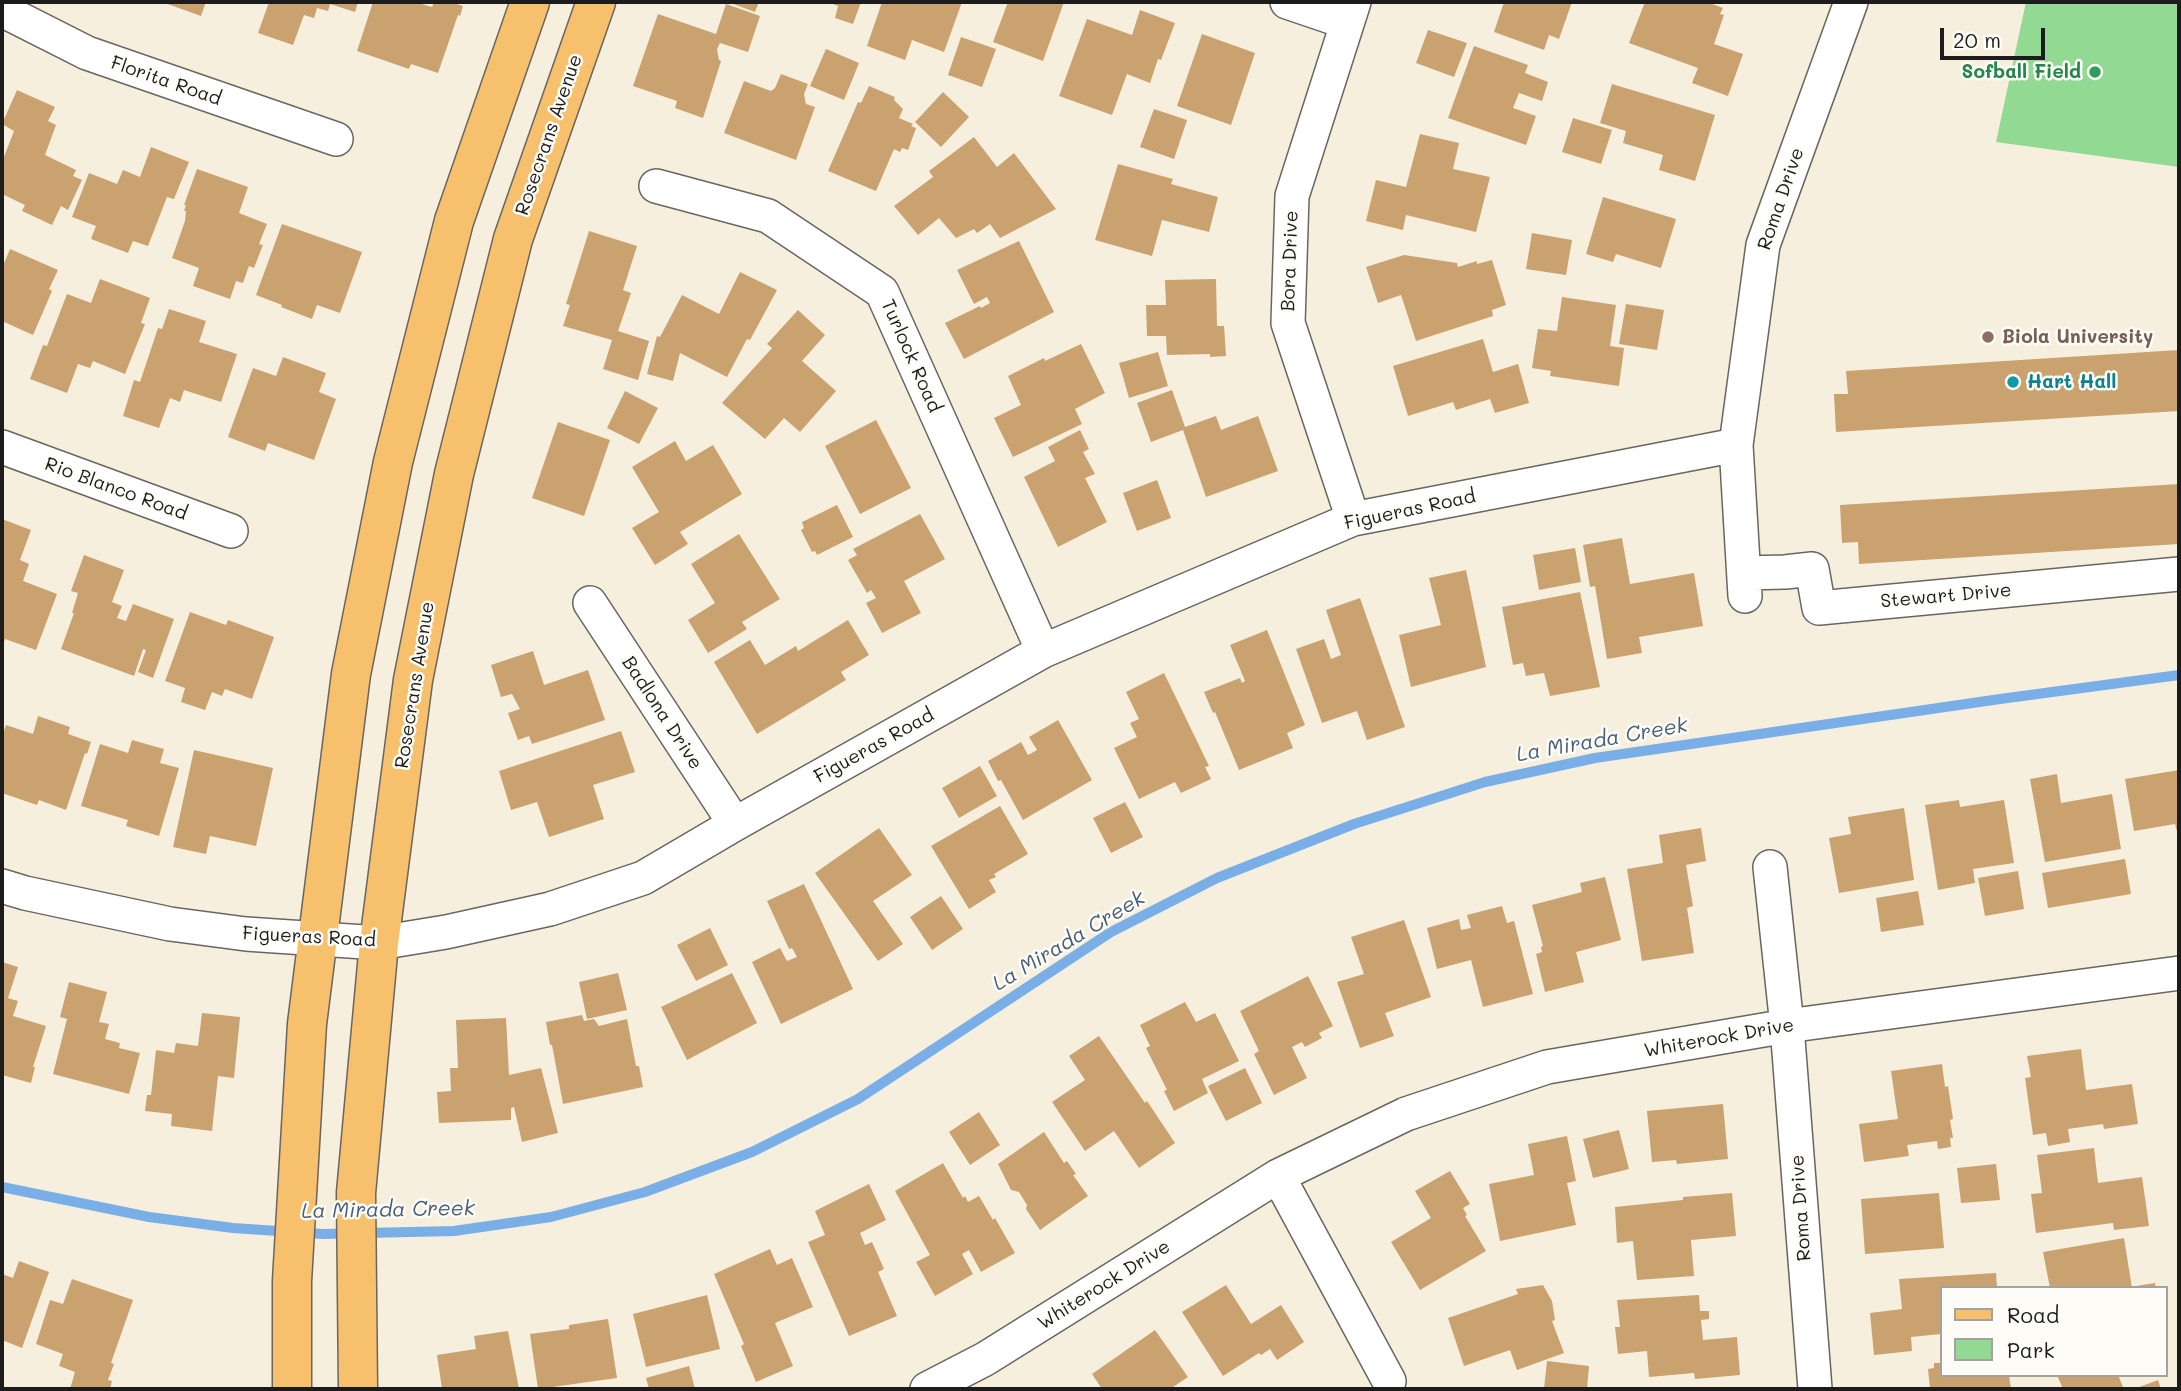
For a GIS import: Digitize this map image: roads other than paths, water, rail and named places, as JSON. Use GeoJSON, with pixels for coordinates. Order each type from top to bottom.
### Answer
{"type":"FeatureCollection","features":[{"type":"Feature","properties":{"kind":"main road"},"geometry":{"type":"LineString","coordinates":[[292,1389],[292,1281],[307,1024],[351,674],[393,462],[454,221],[530,2]]}},
{"type":"Feature","properties":{"kind":"main road","name":"Rosecrans Avenue"},"geometry":{"type":"LineString","coordinates":[[358,1389],[356,1193],[379,943],[413,680],[454,474],[513,239],[596,2]]}},
{"type":"Feature","properties":{"kind":"street"},"geometry":{"type":"LineString","coordinates":[[1287,2],[1350,12]]}},
{"type":"Feature","properties":{"kind":"street","name":"Roma Drive"},"geometry":{"type":"LineString","coordinates":[[1744,585],[1736,445],[1763,246],[1852,2]]}},
{"type":"Feature","properties":{"kind":"street","name":"Florita Road"},"geometry":{"type":"LineString","coordinates":[[2,10],[87,53],[336,139]]}},
{"type":"Feature","properties":{"kind":"street","name":"Bora Drive"},"geometry":{"type":"LineString","coordinates":[[1350,12],[1292,196],[1288,323],[1353,519]]}},
{"type":"Feature","properties":{"kind":"street","name":"Turlock Road"},"geometry":{"type":"LineString","coordinates":[[656,186],[768,216],[882,292],[1043,651]]}},
{"type":"Feature","properties":{"kind":"street","name":"Figueras Road"},"geometry":{"type":"LineString","coordinates":[[2,886],[170,924],[246,934],[379,943],[446,932],[550,909],[643,878],[1043,651],[1353,519],[1736,445]]}},
{"type":"Feature","properties":{"kind":"street","name":"Rio Blanco Road"},"geometry":{"type":"LineString","coordinates":[[2,447],[231,531]]}},
{"type":"Feature","properties":{"kind":"street","name":"Stewart Drive"},"geometry":{"type":"LineString","coordinates":[[1744,585],[1785,572],[1812,569],[1819,608],[2179,574]]}},
{"type":"Feature","properties":{"kind":"street","name":"Badlona Drive"},"geometry":{"type":"LineString","coordinates":[[590,603],[735,824]]}},
{"type":"Feature","properties":{"kind":"street","name":"Roma Drive"},"geometry":{"type":"LineString","coordinates":[[1770,867],[1787,1026],[1815,1389]]}},
{"type":"Feature","properties":{"kind":"street","name":"Whiterock Drive"},"geometry":{"type":"LineString","coordinates":[[927,1389],[985,1359],[1278,1176],[1406,1114],[1548,1067],[1787,1026],[2179,977]]}},
{"type":"Feature","properties":{"kind":"street"},"geometry":{"type":"LineString","coordinates":[[1278,1176],[1389,1381]]}},
{"type":"Feature","properties":{"kind":"waterway","name":"La Mirada Creek"},"geometry":{"type":"LineString","coordinates":[[2,1187],[149,1217],[233,1228],[323,1234],[454,1231],[551,1217],[645,1192],[752,1152],[858,1099],[1111,932],[1217,878],[1354,824],[1485,782],[1595,758],[2179,675]]}},
{"type":"Feature","properties":{"kind":"place","name":"Sofball Field"},"geometry":{"type":"Point","coordinates":[2095,72]}},
{"type":"Feature","properties":{"kind":"place","name":"Biola University"},"geometry":{"type":"Point","coordinates":[1988,337]}},
{"type":"Feature","properties":{"kind":"place","name":"Hart Hall"},"geometry":{"type":"Point","coordinates":[2013,382]}}]}
